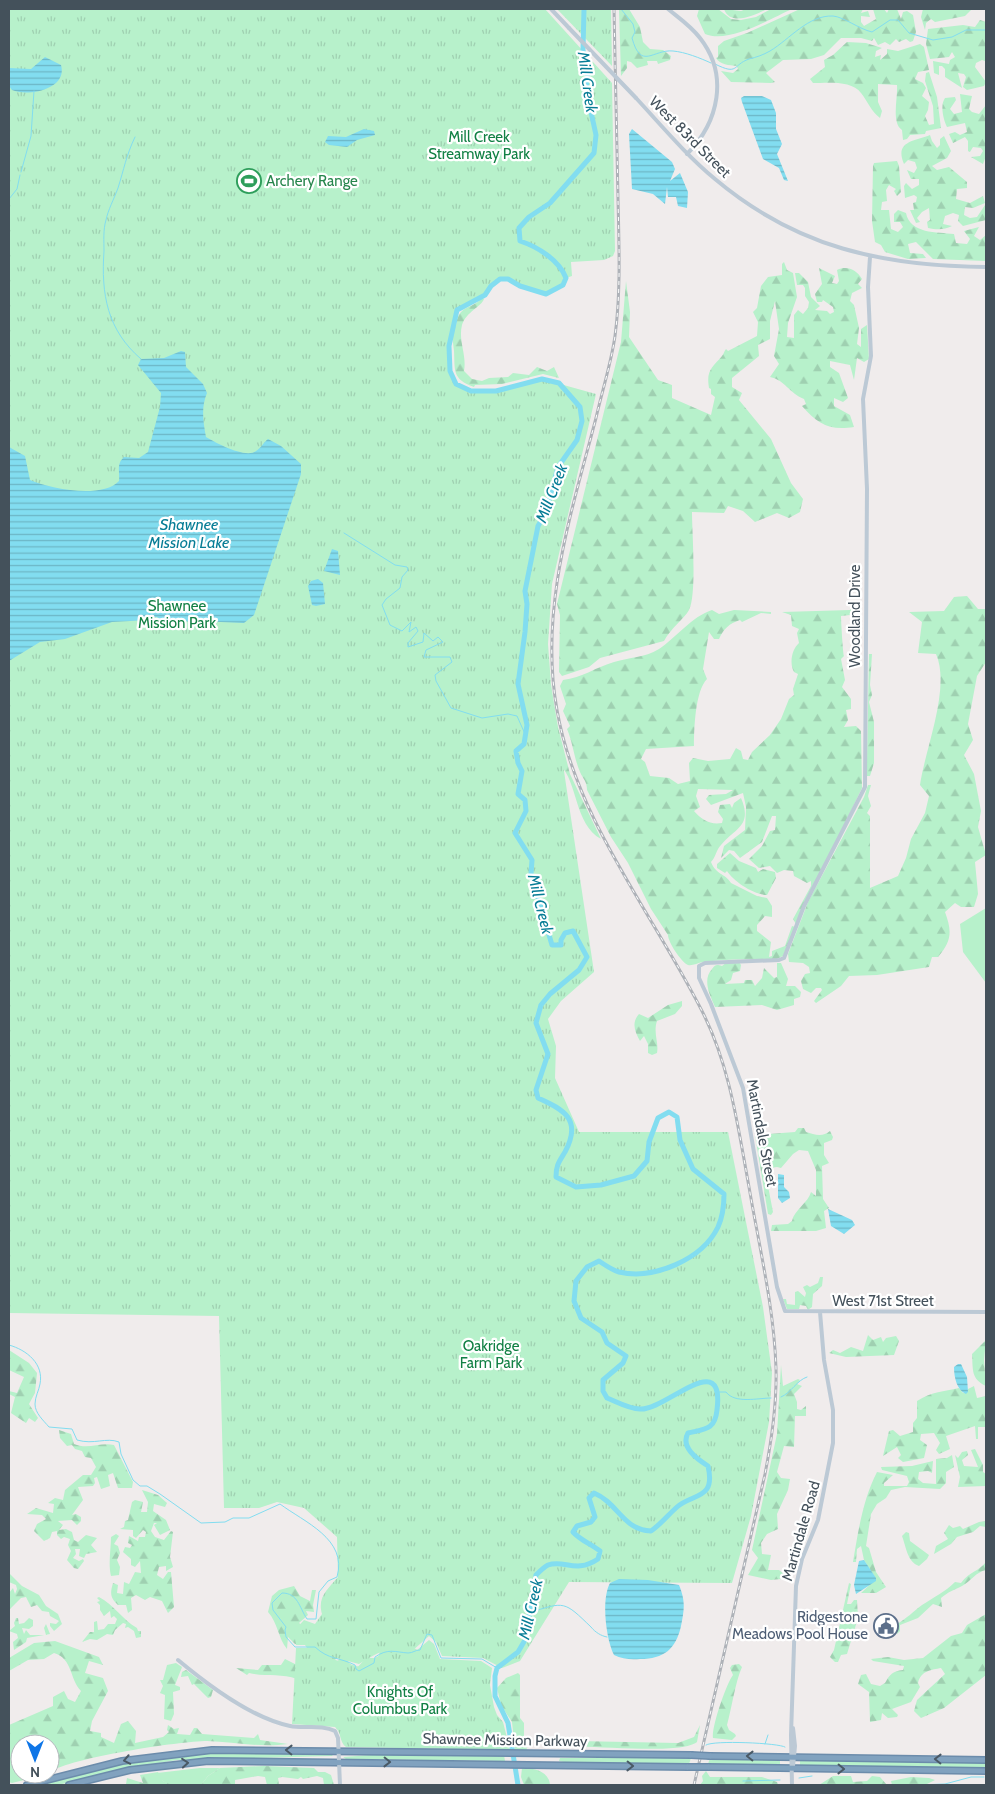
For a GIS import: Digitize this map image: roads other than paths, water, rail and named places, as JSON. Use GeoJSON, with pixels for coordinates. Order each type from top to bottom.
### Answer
{"type":"FeatureCollection","features":[{"type":"Feature","properties":{"kind":"highway","name":"Shawnee Mission Parkway"},"geometry":{"type":"LineString","coordinates":[[27,1785],[122,1760],[176,1752],[228,1749],[986,1760]]}},
{"type":"Feature","properties":{"kind":"highway","name":"Shawnee Mission Parkway"},"geometry":{"type":"LineString","coordinates":[[69,1785],[130,1770],[191,1762],[529,1764],[986,1771]]}},
{"type":"Feature","properties":{"kind":"street","name":"West 83rd Street"},"geometry":{"type":"LineString","coordinates":[[551,9],[687,154],[730,191],[774,220],[825,243],[870,257],[922,265],[986,267]]}},
{"type":"Feature","properties":{"kind":"street"},"geometry":{"type":"LineString","coordinates":[[668,9],[694,31],[709,52],[716,73],[717,96],[711,119],[702,138],[687,154]]}},
{"type":"Feature","properties":{"kind":"street","name":"Woodland Drive"},"geometry":{"type":"LineString","coordinates":[[698,969],[705,963],[779,960],[784,958],[804,906],[865,787],[867,489],[863,399],[870,356],[868,287],[870,257]]}},
{"type":"Feature","properties":{"kind":"street","name":"Martindale Street"},"geometry":{"type":"LineString","coordinates":[[698,969],[699,978],[712,1004],[743,1088],[782,1308]]}},
{"type":"Feature","properties":{"kind":"street","name":"West 71st Street"},"geometry":{"type":"LineString","coordinates":[[782,1308],[788,1312],[986,1312]]}},
{"type":"Feature","properties":{"kind":"street","name":"Martindale Road"},"geometry":{"type":"LineString","coordinates":[[792,1768],[797,1580],[802,1559],[818,1520],[833,1443],[833,1410],[824,1360],[820,1312]]}},
{"type":"Feature","properties":{"kind":"street"},"geometry":{"type":"LineString","coordinates":[[178,1660],[219,1691],[265,1716],[289,1726],[333,1729],[338,1735],[340,1785]]}},
{"type":"Feature","properties":{"kind":"street"},"geometry":{"type":"LineString","coordinates":[[792,1768],[792,1785]]}},
{"type":"Feature","properties":{"kind":"water"},"geometry":{"type":"Polygon","coordinates":[[[45,57],[61,65],[62,73],[59,80],[45,89],[36,91],[19,92],[12,90],[9,86],[9,68],[31,69],[45,57]]]}},
{"type":"Feature","properties":{"kind":"water"},"geometry":{"type":"Polygon","coordinates":[[[744,96],[762,96],[771,100],[776,113],[776,129],[782,144],[777,154],[788,181],[784,180],[779,168],[763,159],[742,102],[741,98],[744,96]]]}},
{"type":"Feature","properties":{"kind":"water"},"geometry":{"type":"Polygon","coordinates":[[[364,129],[374,131],[375,135],[357,140],[347,147],[329,145],[325,142],[328,136],[346,137],[364,129]]]}},
{"type":"Feature","properties":{"kind":"water"},"geometry":{"type":"Polygon","coordinates":[[[632,129],[672,162],[675,169],[670,181],[680,173],[688,192],[687,208],[678,206],[676,197],[668,197],[667,187],[665,204],[653,194],[632,189],[629,134],[632,129]]]}},
{"type":"Feature","properties":{"kind":"water","name":"Shawnee Mission Lake"},"geometry":{"type":"Polygon","coordinates":[[[181,351],[185,352],[186,367],[203,384],[207,393],[203,414],[206,437],[238,452],[245,453],[256,451],[268,439],[281,446],[301,464],[301,474],[254,615],[244,623],[197,621],[162,623],[157,617],[151,617],[149,620],[112,622],[65,639],[40,642],[9,661],[9,447],[25,456],[30,480],[76,491],[101,490],[111,486],[119,481],[119,465],[124,457],[139,458],[148,452],[160,407],[161,393],[138,365],[141,359],[164,358],[181,351]]]}},
{"type":"Feature","properties":{"kind":"water"},"geometry":{"type":"Polygon","coordinates":[[[332,549],[338,551],[340,575],[324,571],[332,549]]]}},
{"type":"Feature","properties":{"kind":"water"},"geometry":{"type":"Polygon","coordinates":[[[318,579],[323,583],[325,604],[316,606],[312,605],[308,586],[311,581],[318,579]]]}},
{"type":"Feature","properties":{"kind":"water"},"geometry":{"type":"Polygon","coordinates":[[[778,1174],[784,1175],[784,1187],[789,1192],[790,1198],[782,1203],[778,1198],[778,1174]]]}},
{"type":"Feature","properties":{"kind":"water"},"geometry":{"type":"Polygon","coordinates":[[[828,1209],[852,1220],[855,1225],[844,1234],[831,1226],[828,1209]]]}},
{"type":"Feature","properties":{"kind":"water"},"geometry":{"type":"Polygon","coordinates":[[[961,1364],[967,1377],[968,1392],[966,1394],[960,1390],[955,1379],[954,1367],[961,1364]]]}},
{"type":"Feature","properties":{"kind":"water"},"geometry":{"type":"Polygon","coordinates":[[[864,1560],[876,1581],[856,1594],[854,1585],[859,1561],[864,1560]]]}},
{"type":"Feature","properties":{"kind":"water"},"geometry":{"type":"Polygon","coordinates":[[[619,1579],[648,1580],[679,1585],[684,1606],[681,1626],[676,1641],[662,1655],[648,1659],[633,1659],[614,1655],[607,1630],[605,1609],[607,1590],[610,1583],[619,1579]]]}},
{"type":"Feature","properties":{"kind":"waterway","name":"Mill Creek"},"geometry":{"type":"LineString","coordinates":[[518,1785],[508,1723],[495,1696],[495,1676],[497,1668],[518,1652],[525,1640],[536,1575],[548,1565],[577,1566],[598,1559],[600,1551],[573,1532],[577,1526],[591,1522],[595,1517],[589,1498],[594,1493],[602,1497],[634,1526],[651,1531],[677,1507],[706,1490],[710,1477],[708,1466],[691,1452],[686,1443],[686,1438],[688,1433],[708,1428],[714,1421],[717,1410],[717,1392],[712,1383],[703,1382],[691,1386],[651,1407],[640,1409],[627,1407],[607,1398],[603,1391],[603,1380],[623,1363],[626,1356],[607,1343],[602,1332],[581,1318],[574,1301],[576,1281],[587,1267],[599,1261],[616,1271],[632,1274],[661,1270],[689,1258],[711,1239],[718,1227],[723,1211],[724,1194],[693,1169],[680,1140],[677,1117],[669,1112],[658,1118],[649,1142],[647,1161],[634,1176],[601,1185],[576,1187],[556,1177],[558,1164],[570,1141],[571,1124],[563,1112],[538,1098],[536,1090],[548,1054],[536,1023],[541,1005],[550,994],[579,970],[587,957],[573,931],[565,933],[561,940],[561,945],[552,945],[531,874],[532,860],[515,833],[526,811],[525,800],[518,794],[522,771],[518,763],[516,751],[524,744],[527,725],[518,684],[525,632],[527,604],[525,591],[538,526],[546,512],[558,467],[577,440],[582,421],[580,407],[559,383],[542,379],[496,391],[471,391],[456,384],[450,371],[449,346],[457,310],[485,295],[491,286],[500,279],[508,279],[520,286],[546,294],[563,285],[566,278],[563,271],[547,255],[520,241],[519,228],[529,217],[550,203],[594,153],[596,135],[586,89],[588,71],[583,50],[584,9]]}},
{"type":"Feature","properties":{"kind":"waterway"},"geometry":{"type":"LineString","coordinates":[[621,9],[633,24],[635,32],[632,38],[639,54],[648,56],[673,51],[711,63]]}},
{"type":"Feature","properties":{"kind":"waterway"},"geometry":{"type":"LineString","coordinates":[[715,64],[728,69],[735,68],[744,61],[770,51],[807,23],[824,17],[837,17],[872,32],[890,20],[898,20],[909,33],[933,40],[952,37],[966,30],[986,30]]}},
{"type":"Feature","properties":{"kind":"waterway"},"geometry":{"type":"LineString","coordinates":[[21,172],[31,136],[34,91]]}},
{"type":"Feature","properties":{"kind":"waterway"},"geometry":{"type":"LineString","coordinates":[[135,137],[105,224],[103,267],[105,296],[114,323],[120,336],[141,359]]}},
{"type":"Feature","properties":{"kind":"waterway"},"geometry":{"type":"LineString","coordinates":[[9,199],[17,189],[20,175]]}},
{"type":"Feature","properties":{"kind":"waterway"},"geometry":{"type":"LineString","coordinates":[[344,533],[395,565],[407,567],[408,570],[402,577],[400,588],[386,599],[382,605],[390,625],[402,631],[411,622],[409,632],[416,627],[418,631],[408,643],[408,647],[423,642],[424,633],[433,641],[438,637],[443,642],[426,650],[424,657],[450,657],[452,662],[435,675],[436,681],[451,708],[482,718],[508,714],[517,716],[525,734]]}},
{"type":"Feature","properties":{"kind":"waterway"},"geometry":{"type":"LineString","coordinates":[[9,1345],[28,1354],[37,1364],[41,1377],[35,1407],[49,1427],[72,1429],[77,1440],[89,1442],[109,1440],[119,1442],[121,1454],[133,1480],[140,1486],[147,1486],[160,1494],[201,1523],[225,1522],[233,1518],[249,1518],[280,1504],[322,1533],[336,1552],[339,1564],[337,1577],[328,1581],[319,1592],[316,1619],[307,1619],[292,1595],[282,1593],[272,1603],[273,1610],[286,1627],[286,1637],[295,1647],[315,1647],[330,1656],[355,1665],[359,1671],[374,1663],[375,1657],[384,1652],[408,1653],[420,1650],[427,1634],[432,1635],[441,1658],[482,1659],[497,1668]]}},
{"type":"Feature","properties":{"kind":"waterway"},"geometry":{"type":"LineString","coordinates":[[781,1397],[807,1377]]}},
{"type":"Feature","properties":{"kind":"waterway"},"geometry":{"type":"LineString","coordinates":[[718,1392],[726,1392],[730,1396],[741,1399],[771,1398]]}},
{"type":"Feature","properties":{"kind":"waterway"},"geometry":{"type":"LineString","coordinates":[[529,1613],[550,1606],[563,1606],[575,1612],[596,1632],[607,1637]]}},
{"type":"Feature","properties":{"kind":"waterway"},"geometry":{"type":"LineString","coordinates":[[765,1744],[768,1735]]}},
{"type":"Feature","properties":{"kind":"waterway"},"geometry":{"type":"LineString","coordinates":[[706,1745],[711,1743],[746,1743],[771,1744],[785,1747]]}},
{"type":"Feature","properties":{"kind":"waterway"},"geometry":{"type":"LineString","coordinates":[[799,1778],[812,1776]]}},
{"type":"Feature","properties":{"kind":"waterway"},"geometry":{"type":"LineString","coordinates":[[918,1785],[945,1784],[971,1777],[984,1777]]}},
{"type":"Feature","properties":{"kind":"waterway"},"geometry":{"type":"LineString","coordinates":[[743,1781],[780,1780]]}},
{"type":"Feature","properties":{"kind":"railway"},"geometry":{"type":"LineString","coordinates":[[614,9],[619,251],[617,319],[609,367],[560,562],[552,636],[552,673],[557,710],[567,750],[598,828],[702,1011],[720,1053],[737,1119],[766,1277],[775,1345],[776,1395],[770,1447],[694,1785]]}},
{"type":"Feature","properties":{"kind":"place","name":"Archery Range"},"geometry":{"type":"Point","coordinates":[249,181]}},
{"type":"Feature","properties":{"kind":"place","name":"Ridgestone Meadows Pool House"},"geometry":{"type":"Point","coordinates":[886,1626]}},
{"type":"Feature","properties":{"kind":"park label","name":"Mill Creek Streamway Park"},"geometry":{"type":"Point","coordinates":[479,146]}},
{"type":"Feature","properties":{"kind":"park label","name":"Shawnee Mission Park"},"geometry":{"type":"Point","coordinates":[177,614]}},
{"type":"Feature","properties":{"kind":"park label","name":"Oakridge Farm Park"},"geometry":{"type":"Point","coordinates":[491,1354]}},
{"type":"Feature","properties":{"kind":"park label","name":"Knights Of Columbus Park"},"geometry":{"type":"Point","coordinates":[400,1700]}}]}
